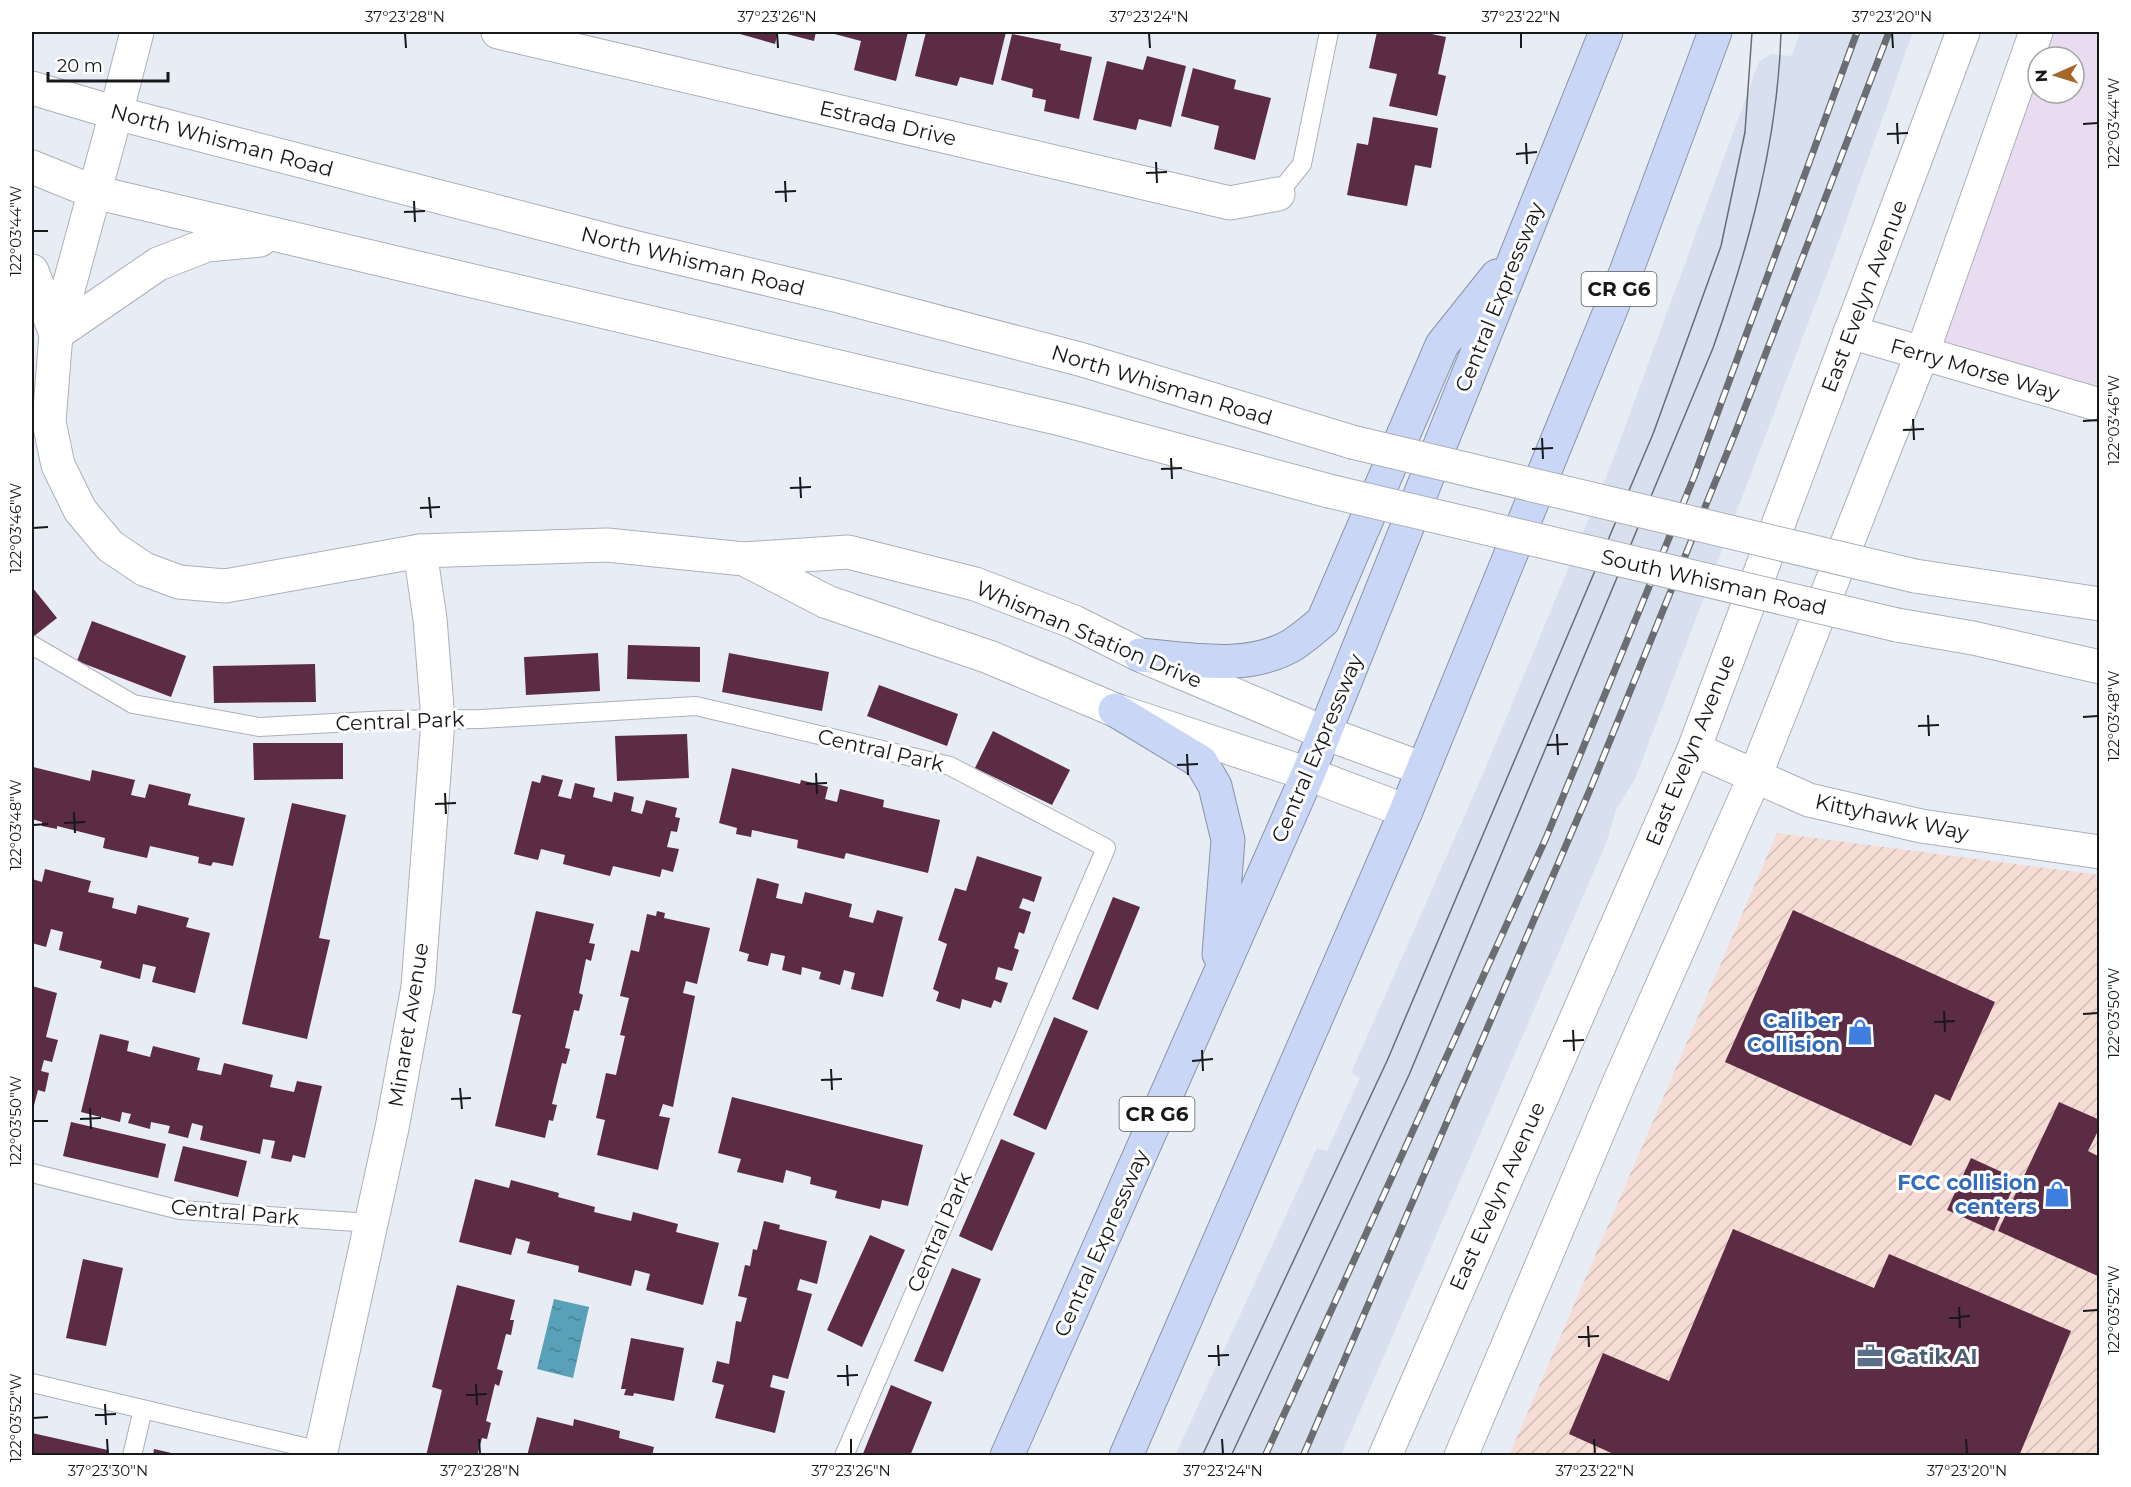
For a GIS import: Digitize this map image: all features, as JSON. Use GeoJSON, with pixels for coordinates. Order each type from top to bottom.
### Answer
{"type":"FeatureCollection","features":[{"type":"Feature","properties":{"kind":"highway","name":"Central Expressway"},"geometry":{"type":"LineString","coordinates":[[1007,1455],[1308,774],[1606,32]]}},
{"type":"Feature","properties":{"kind":"highway","name":"CR G6"},"geometry":{"type":"LineString","coordinates":[[1126,1455],[1406,811],[1626,272],[1715,32]]}},
{"type":"Feature","properties":{"kind":"highway"},"geometry":{"type":"LineString","coordinates":[[1140,655],[1223,662],[1260,657],[1293,645],[1323,621],[1442,345],[1520,247]]}},
{"type":"Feature","properties":{"kind":"highway"},"geometry":{"type":"LineString","coordinates":[[1115,710],[1201,762],[1215,786],[1228,840],[1218,976]]}},
{"type":"Feature","properties":{"kind":"main road","name":"Whisman Station Drive"},"geometry":{"type":"LineString","coordinates":[[137,32],[56,334],[49,422],[58,465],[80,510],[110,546],[144,569],[179,582],[225,586],[420,551],[607,545],[744,559],[848,552],[975,584],[1074,622],[1140,655],[1325,733],[1423,769]]}},
{"type":"Feature","properties":{"kind":"main road","name":"Estrada Drive"},"geometry":{"type":"LineString","coordinates":[[498,32],[1230,203],[1278,194]]}},
{"type":"Feature","properties":{"kind":"main road","name":"East Evelyn Avenue"},"geometry":{"type":"LineString","coordinates":[[1385,1455],[1694,749],[1963,32]]}},
{"type":"Feature","properties":{"kind":"main road"},"geometry":{"type":"LineString","coordinates":[[1461,1455],[1619,1083],[1755,776],[1922,354],[2036,32]]}},
{"type":"Feature","properties":{"kind":"main road","name":"North Whisman Road"},"geometry":{"type":"LineString","coordinates":[[32,88],[116,113],[1072,357],[1352,442],[1915,576],[2100,604]]}},
{"type":"Feature","properties":{"kind":"main road"},"geometry":{"type":"LineString","coordinates":[[32,167],[94,192],[291,238]]}},
{"type":"Feature","properties":{"kind":"main road"},"geometry":{"type":"LineString","coordinates":[[32,271],[56,334],[158,264],[207,244],[291,238]]}},
{"type":"Feature","properties":{"kind":"main road","name":"South Whisman Road"},"geometry":{"type":"LineString","coordinates":[[291,238],[1065,420],[1329,491],[1897,625],[1973,638],[2100,667]]}},
{"type":"Feature","properties":{"kind":"main road","name":"Ferry Morse Way"},"geometry":{"type":"LineString","coordinates":[[1850,333],[2100,405]]}},
{"type":"Feature","properties":{"kind":"main road","name":"Minaret Avenue"},"geometry":{"type":"LineString","coordinates":[[320,1453],[392,1128],[418,987],[438,720],[430,620],[420,551]]}},
{"type":"Feature","properties":{"kind":"main road","name":"Whisman Station Drive"},"geometry":{"type":"LineString","coordinates":[[744,559],[826,602],[989,657],[1115,710],[1308,774],[1406,811]]}},
{"type":"Feature","properties":{"kind":"main road","name":"Kittyhawk Way"},"geometry":{"type":"LineString","coordinates":[[1694,749],[1809,800],[1921,826],[2100,852]]}},
{"type":"Feature","properties":{"kind":"lane"},"geometry":{"type":"LineString","coordinates":[[1278,194],[1302,164],[1329,32]]}},
{"type":"Feature","properties":{"kind":"lane","name":"Central Park"},"geometry":{"type":"LineString","coordinates":[[32,645],[133,704],[248,726],[438,720],[696,706],[950,766],[1106,848],[844,1455]]}},
{"type":"Feature","properties":{"kind":"lane","name":"Central Park"},"geometry":{"type":"LineString","coordinates":[[32,1173],[180,1210],[370,1223]]}},
{"type":"Feature","properties":{"kind":"lane"},"geometry":{"type":"LineString","coordinates":[[32,1383],[320,1453]]}},
{"type":"Feature","properties":{"kind":"lane"},"geometry":{"type":"LineString","coordinates":[[132,1455],[143,1409]]}},
{"type":"Feature","properties":{"kind":"shaded area"},"geometry":{"type":"Polygon","coordinates":[[[1800,32],[1913,32],[1834,255],[1635,779],[1616,810],[1607,841],[1341,1455],[1175,1456],[1317,1148],[1327,1151],[1360,1078],[1351,1073],[1486,767],[1611,465],[1759,62],[1771,54],[1792,56],[1800,32]]]}},
{"type":"Feature","properties":{"kind":"shaded area"},"geometry":{"type":"Polygon","coordinates":[[[2036,32],[2099,32],[2099,406],[1922,354],[2026,60],[2026,105],[2086,105],[2086,45],[2031,45],[2036,32]]]}},
{"type":"Feature","properties":{"kind":"shaded area"},"geometry":{"type":"Polygon","coordinates":[[[1777,833],[2099,875],[2099,1455],[1509,1456],[1777,833]]]}},
{"type":"Feature","properties":{"kind":"water"},"geometry":{"type":"Polygon","coordinates":[[[554,1299],[589,1307],[573,1378],[537,1369],[554,1299]]]}},
{"type":"Feature","properties":{"kind":"building"},"geometry":{"type":"Polygon","coordinates":[[[733,32],[778,32],[775,44],[733,32]]]}},
{"type":"Feature","properties":{"kind":"building"},"geometry":{"type":"Polygon","coordinates":[[[779,32],[816,32],[814,41],[779,32]]]}},
{"type":"Feature","properties":{"kind":"building"},"geometry":{"type":"Polygon","coordinates":[[[827,32],[908,32],[896,81],[854,70],[861,41],[827,32]]]}},
{"type":"Feature","properties":{"kind":"building"},"geometry":{"type":"Polygon","coordinates":[[[926,32],[1006,32],[993,85],[960,77],[957,86],[915,76],[926,32]]]}},
{"type":"Feature","properties":{"kind":"building"},"geometry":{"type":"Polygon","coordinates":[[[1377,32],[1422,32],[1446,37],[1438,74],[1446,76],[1437,116],[1389,106],[1397,74],[1369,68],[1377,32]]]}},
{"type":"Feature","properties":{"kind":"building"},"geometry":{"type":"Polygon","coordinates":[[[1012,34],[1061,44],[1060,50],[1092,57],[1079,119],[1044,111],[1046,100],[1032,97],[1033,89],[1001,80],[1012,34]]]}},
{"type":"Feature","properties":{"kind":"building"},"geometry":{"type":"Polygon","coordinates":[[[1147,56],[1186,66],[1171,127],[1139,119],[1136,130],[1093,120],[1107,61],[1143,70],[1147,56]]]}},
{"type":"Feature","properties":{"kind":"building"},"geometry":{"type":"Polygon","coordinates":[[[1193,68],[1236,80],[1234,89],[1271,98],[1255,160],[1214,149],[1219,126],[1181,116],[1193,68]]]}},
{"type":"Feature","properties":{"kind":"building"},"geometry":{"type":"Polygon","coordinates":[[[1373,117],[1438,128],[1431,168],[1415,165],[1407,206],[1347,195],[1357,143],[1368,145],[1373,117]]]}},
{"type":"Feature","properties":{"kind":"building"},"geometry":{"type":"Polygon","coordinates":[[[32,587],[57,618],[33,637],[32,635],[32,587]]]}},
{"type":"Feature","properties":{"kind":"building"},"geometry":{"type":"Polygon","coordinates":[[[92,621],[186,656],[171,697],[77,661],[92,621]]]}},
{"type":"Feature","properties":{"kind":"building"},"geometry":{"type":"Polygon","coordinates":[[[628,645],[700,647],[700,682],[627,679],[628,645]]]}},
{"type":"Feature","properties":{"kind":"building"},"geometry":{"type":"Polygon","coordinates":[[[598,653],[600,691],[526,695],[524,657],[598,653]]]}},
{"type":"Feature","properties":{"kind":"building"},"geometry":{"type":"Polygon","coordinates":[[[729,653],[829,672],[822,711],[722,692],[729,653]]]}},
{"type":"Feature","properties":{"kind":"building"},"geometry":{"type":"Polygon","coordinates":[[[315,664],[316,702],[214,703],[213,666],[315,664]]]}},
{"type":"Feature","properties":{"kind":"building"},"geometry":{"type":"Polygon","coordinates":[[[879,685],[958,714],[947,746],[867,716],[879,685]]]}},
{"type":"Feature","properties":{"kind":"building"},"geometry":{"type":"Polygon","coordinates":[[[993,731],[1070,770],[1052,805],[975,768],[993,731]]]}},
{"type":"Feature","properties":{"kind":"building"},"geometry":{"type":"Polygon","coordinates":[[[687,734],[689,778],[617,781],[615,736],[687,734]]]}},
{"type":"Feature","properties":{"kind":"building"},"geometry":{"type":"Polygon","coordinates":[[[253,743],[343,743],[343,779],[254,780],[253,743]]]}},
{"type":"Feature","properties":{"kind":"building"},"geometry":{"type":"Polygon","coordinates":[[[33,767],[90,781],[92,770],[135,780],[131,795],[145,798],[149,784],[191,794],[188,805],[245,818],[233,866],[213,862],[211,866],[198,863],[199,857],[150,846],[147,858],[103,848],[105,838],[57,826],[57,829],[42,826],[42,822],[32,819],[33,767]]]}},
{"type":"Feature","properties":{"kind":"building"},"geometry":{"type":"Polygon","coordinates":[[[732,768],[800,784],[801,780],[828,787],[825,799],[837,802],[840,789],[884,800],[883,807],[940,820],[928,873],[846,853],[844,859],[797,848],[798,840],[752,830],[751,837],[736,834],[737,828],[719,823],[732,768]]]}},
{"type":"Feature","properties":{"kind":"building"},"geometry":{"type":"Polygon","coordinates":[[[542,775],[563,780],[558,796],[571,799],[575,783],[595,788],[593,797],[612,802],[614,792],[634,797],[631,811],[642,814],[646,800],[677,808],[675,817],[680,818],[677,832],[671,831],[667,847],[679,849],[673,872],[662,869],[660,877],[613,866],[610,876],[563,864],[565,855],[541,849],[538,860],[514,854],[532,781],[540,783],[542,775]]]}},
{"type":"Feature","properties":{"kind":"building"},"geometry":{"type":"Polygon","coordinates":[[[292,803],[346,815],[319,938],[330,940],[307,1039],[242,1024],[292,803]]]}},
{"type":"Feature","properties":{"kind":"building"},"geometry":{"type":"Polygon","coordinates":[[[977,856],[1042,877],[1034,902],[1023,898],[1019,908],[1031,912],[1024,934],[1019,932],[1014,948],[1019,950],[1012,971],[998,967],[995,979],[1008,983],[1001,1003],[994,1000],[991,1008],[962,999],[960,1009],[936,1001],[939,992],[933,989],[947,944],[938,940],[955,888],[966,891],[977,856]]]}},
{"type":"Feature","properties":{"kind":"building"},"geometry":{"type":"Polygon","coordinates":[[[45,869],[91,881],[88,892],[114,898],[112,908],[136,914],[138,905],[189,918],[186,927],[210,933],[195,993],[152,982],[156,967],[143,964],[140,979],[100,968],[102,961],[59,950],[63,932],[51,929],[46,947],[32,943],[32,879],[42,882],[45,869]]]}},
{"type":"Feature","properties":{"kind":"building"},"geometry":{"type":"Polygon","coordinates":[[[757,878],[779,884],[776,898],[802,904],[805,892],[852,904],[849,917],[873,923],[877,910],[903,917],[883,997],[851,989],[855,973],[844,970],[840,985],[819,979],[821,972],[802,967],[801,975],[782,970],[785,956],[771,953],[768,966],[747,961],[749,954],[739,951],[757,878]]]}},
{"type":"Feature","properties":{"kind":"building"},"geometry":{"type":"Polygon","coordinates":[[[1113,897],[1140,907],[1098,1010],[1072,999],[1113,897]]]}},
{"type":"Feature","properties":{"kind":"building","name":"Caliber Collision"},"geometry":{"type":"Polygon","coordinates":[[[1793,910],[1995,1002],[1950,1101],[1935,1094],[1911,1146],[1725,1062],[1793,910]]]}},
{"type":"Feature","properties":{"kind":"building"},"geometry":{"type":"Polygon","coordinates":[[[536,911],[594,924],[589,943],[595,944],[591,961],[586,959],[579,993],[583,995],[579,1011],[574,1010],[565,1048],[570,1049],[566,1064],[562,1063],[552,1104],[557,1105],[553,1121],[549,1120],[545,1138],[495,1126],[521,1015],[512,1013],[536,911]]]}},
{"type":"Feature","properties":{"kind":"building"},"geometry":{"type":"Polygon","coordinates":[[[657,911],[665,913],[664,918],[710,928],[697,984],[686,981],[683,993],[695,996],[673,1107],[663,1104],[659,1116],[670,1118],[658,1170],[597,1155],[605,1120],[596,1118],[606,1073],[616,1075],[625,1036],[620,1035],[629,998],[620,996],[631,950],[639,952],[647,914],[656,916],[657,911]]]}},
{"type":"Feature","properties":{"kind":"building"},"geometry":{"type":"Polygon","coordinates":[[[32,986],[57,993],[46,1037],[58,1040],[52,1062],[44,1060],[41,1071],[49,1073],[45,1092],[38,1090],[32,1113],[32,986]]]}},
{"type":"Feature","properties":{"kind":"building"},"geometry":{"type":"Polygon","coordinates":[[[1054,1017],[1088,1031],[1046,1130],[1013,1115],[1054,1017]]]}},
{"type":"Feature","properties":{"kind":"building"},"geometry":{"type":"Polygon","coordinates":[[[100,1034],[129,1041],[127,1051],[150,1057],[153,1046],[200,1058],[197,1070],[221,1075],[224,1063],[273,1075],[270,1087],[294,1092],[297,1081],[322,1086],[305,1158],[293,1155],[291,1162],[271,1158],[275,1141],[263,1139],[260,1154],[200,1140],[203,1126],[192,1123],[188,1138],[168,1133],[170,1126],[151,1122],[150,1129],[128,1123],[131,1114],[122,1112],[120,1122],[81,1112],[100,1034]]]}},
{"type":"Feature","properties":{"kind":"building"},"geometry":{"type":"Polygon","coordinates":[[[732,1097],[923,1145],[908,1206],[882,1200],[880,1209],[835,1198],[837,1191],[810,1184],[811,1177],[786,1170],[783,1183],[737,1172],[741,1159],[718,1153],[732,1097]]]}},
{"type":"Feature","properties":{"kind":"building","name":"FCC collision centers"},"geometry":{"type":"Polygon","coordinates":[[[2059,1102],[2100,1120],[2100,1127],[2088,1151],[2100,1157],[2100,1277],[1998,1231],[2059,1102]]]}},
{"type":"Feature","properties":{"kind":"building"},"geometry":{"type":"Polygon","coordinates":[[[71,1122],[166,1144],[158,1178],[63,1156],[71,1122]]]}},
{"type":"Feature","properties":{"kind":"building"},"geometry":{"type":"Polygon","coordinates":[[[1001,1139],[1035,1153],[992,1251],[959,1236],[1001,1139]]]}},
{"type":"Feature","properties":{"kind":"building"},"geometry":{"type":"Polygon","coordinates":[[[183,1146],[247,1161],[238,1197],[174,1181],[183,1146]]]}},
{"type":"Feature","properties":{"kind":"building"},"geometry":{"type":"Polygon","coordinates":[[[1971,1158],[2017,1179],[1994,1231],[1947,1210],[1971,1158]]]}},
{"type":"Feature","properties":{"kind":"building"},"geometry":{"type":"Polygon","coordinates":[[[475,1179],[509,1188],[511,1180],[559,1193],[558,1197],[595,1207],[594,1212],[631,1221],[633,1212],[678,1224],[676,1232],[719,1243],[703,1305],[646,1290],[650,1274],[635,1270],[631,1286],[578,1272],[579,1266],[527,1253],[530,1242],[516,1238],[511,1255],[459,1242],[475,1179]]]}},
{"type":"Feature","properties":{"kind":"building"},"geometry":{"type":"Polygon","coordinates":[[[764,1221],[780,1225],[779,1229],[827,1241],[817,1284],[800,1279],[797,1290],[812,1294],[788,1379],[773,1375],[770,1387],[785,1391],[775,1433],[715,1418],[724,1385],[712,1382],[717,1361],[729,1364],[736,1321],[741,1322],[747,1298],[738,1296],[745,1265],[750,1266],[753,1249],[757,1250],[764,1221]]]}},
{"type":"Feature","properties":{"kind":"building","name":"Gatik AI"},"geometry":{"type":"Polygon","coordinates":[[[1733,1229],[1874,1288],[1889,1254],[2071,1331],[2019,1456],[1618,1456],[1569,1434],[1603,1353],[1669,1381],[1733,1229]]]}},
{"type":"Feature","properties":{"kind":"building"},"geometry":{"type":"Polygon","coordinates":[[[870,1235],[905,1250],[862,1347],[827,1330],[870,1235]]]}},
{"type":"Feature","properties":{"kind":"building"},"geometry":{"type":"Polygon","coordinates":[[[83,1259],[123,1268],[106,1346],[66,1338],[83,1259]]]}},
{"type":"Feature","properties":{"kind":"building"},"geometry":{"type":"Polygon","coordinates":[[[952,1268],[981,1279],[943,1372],[914,1361],[952,1268]]]}},
{"type":"Feature","properties":{"kind":"building"},"geometry":{"type":"Polygon","coordinates":[[[457,1285],[515,1300],[510,1320],[514,1320],[511,1335],[506,1334],[497,1369],[503,1371],[499,1386],[495,1384],[486,1421],[491,1423],[487,1439],[482,1438],[477,1456],[426,1456],[442,1390],[432,1387],[457,1285]]]}},
{"type":"Feature","properties":{"kind":"building"},"geometry":{"type":"Polygon","coordinates":[[[631,1338],[684,1348],[674,1401],[634,1393],[633,1396],[624,1395],[626,1389],[621,1389],[631,1338]]]}},
{"type":"Feature","properties":{"kind":"building"},"geometry":{"type":"Polygon","coordinates":[[[891,1385],[932,1402],[910,1456],[862,1456],[891,1385]]]}},
{"type":"Feature","properties":{"kind":"building"},"geometry":{"type":"Polygon","coordinates":[[[537,1417],[573,1426],[574,1419],[620,1431],[619,1438],[654,1447],[652,1456],[527,1456],[537,1417]]]}},
{"type":"Feature","properties":{"kind":"building"},"geometry":{"type":"Polygon","coordinates":[[[32,1433],[108,1450],[107,1456],[32,1456],[32,1433]]]}},
{"type":"Feature","properties":{"kind":"building"},"geometry":{"type":"Polygon","coordinates":[[[154,1449],[180,1455],[180,1456],[153,1456],[154,1449]]]}},
{"type":"Feature","properties":{"kind":"tram line"},"geometry":{"type":"LineString","coordinates":[[1202,1456],[1387,1061],[1653,434],[1721,246],[1745,132],[1752,32]]}},
{"type":"Feature","properties":{"kind":"tram line"},"geometry":{"type":"LineString","coordinates":[[1231,1456],[1409,1075],[1713,348],[1750,232],[1768,153],[1779,72],[1781,32]]}},
{"type":"Feature","properties":{"kind":"railway"},"geometry":{"type":"LineString","coordinates":[[1265,1456],[1546,838],[1694,477],[1857,32]]}},
{"type":"Feature","properties":{"kind":"railway"},"geometry":{"type":"LineString","coordinates":[[1303,1456],[1589,792],[1736,431],[1889,32]]}},
{"type":"Feature","properties":{"kind":"place","name":"Caliber Collision"},"geometry":{"type":"Point","coordinates":[1860,1032]}},
{"type":"Feature","properties":{"kind":"place","name":"FCC collision centers"},"geometry":{"type":"Point","coordinates":[2057,1194]}},
{"type":"Feature","properties":{"kind":"place","name":"Gatik AI"},"geometry":{"type":"Point","coordinates":[1870,1356]}}]}
